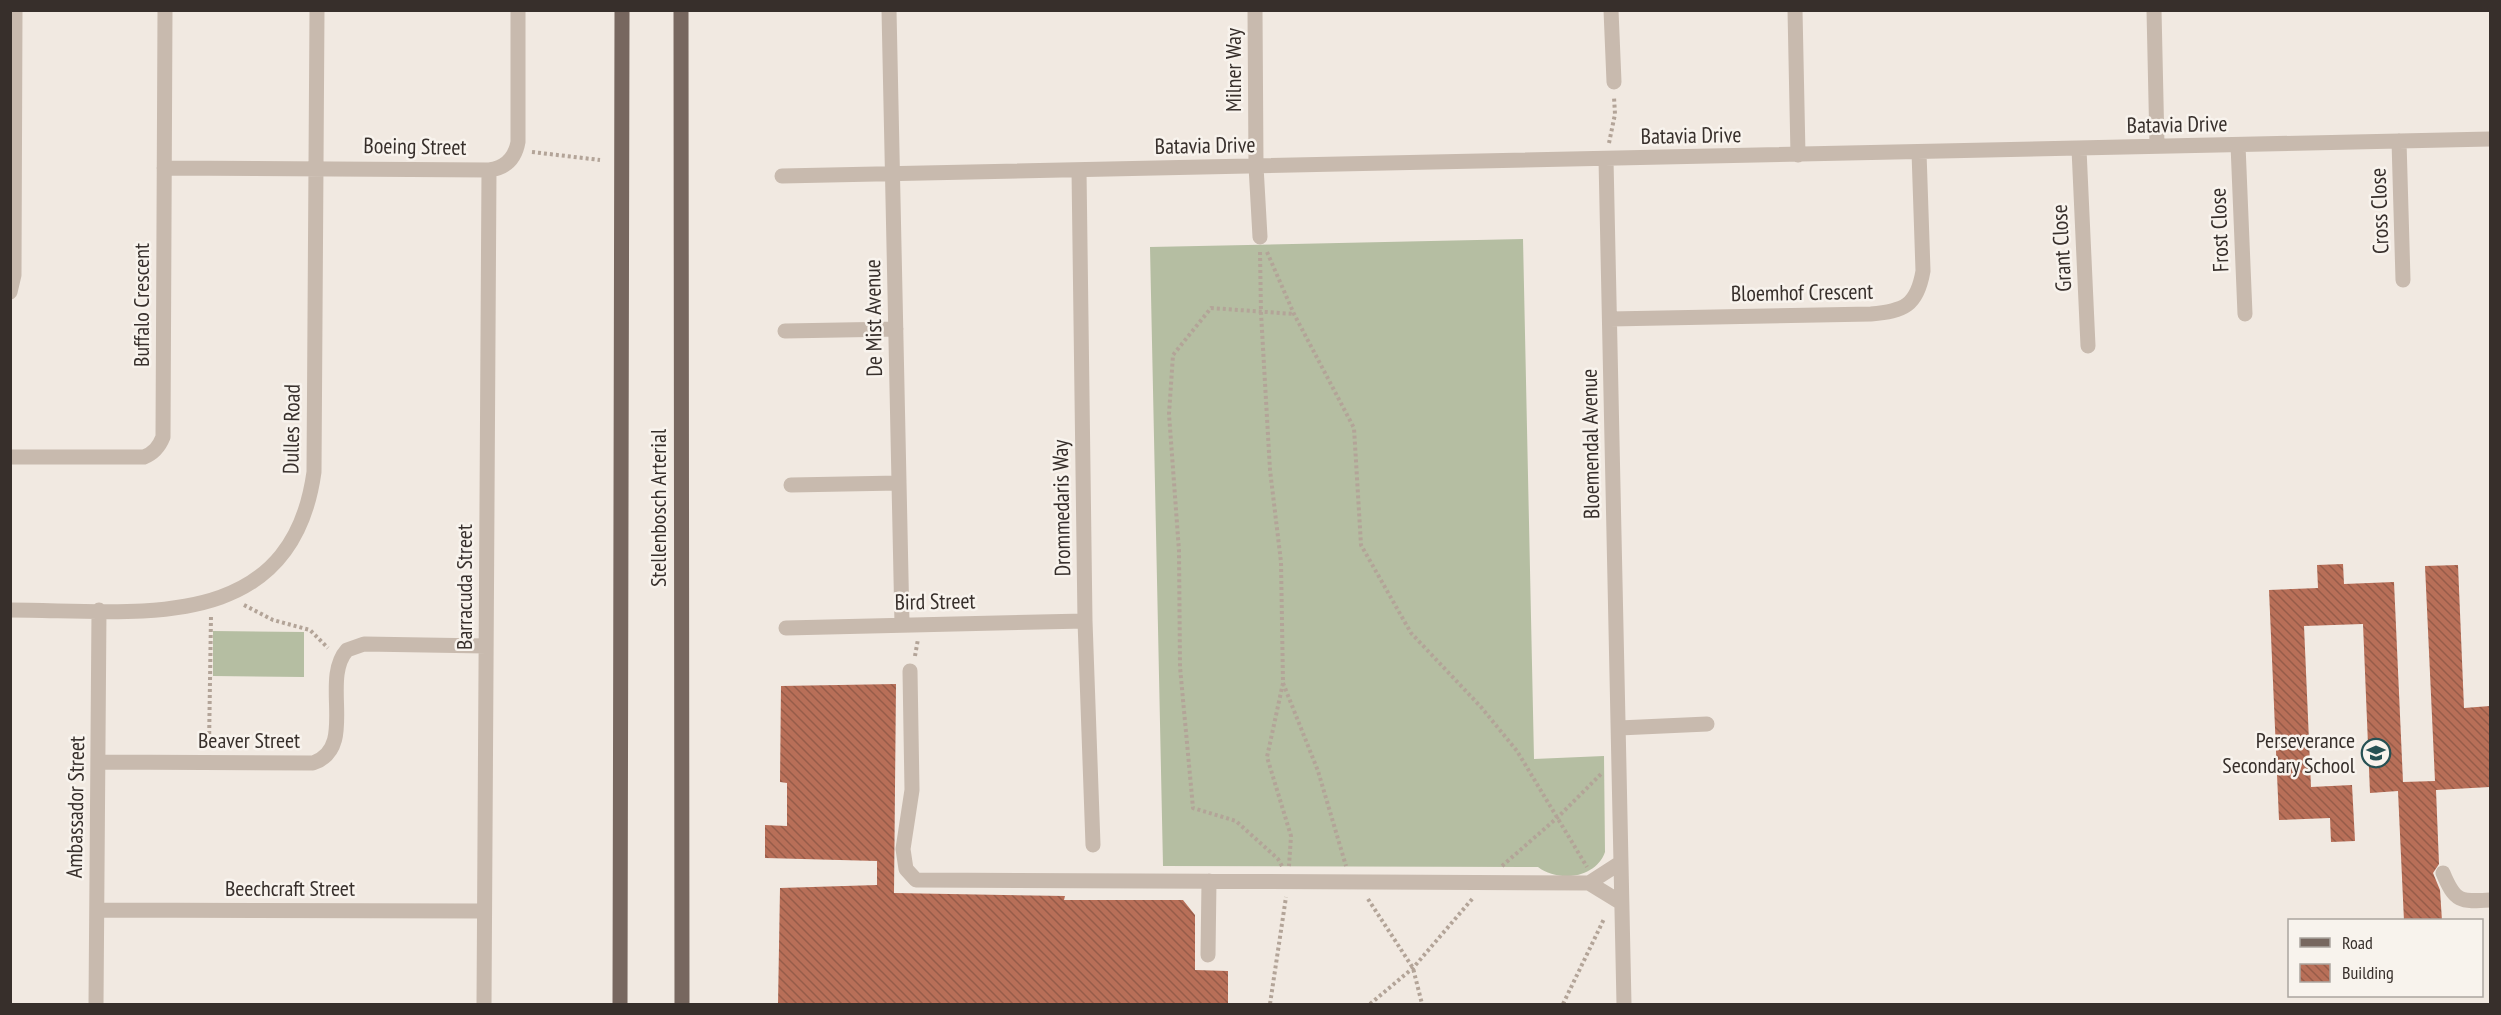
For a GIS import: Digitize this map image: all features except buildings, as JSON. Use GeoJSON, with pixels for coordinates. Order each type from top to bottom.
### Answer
{"type":"FeatureCollection","features":[{"type":"Feature","properties":{"kind":"main road","name":"Stellenbosch Arterial"},"geometry":{"type":"LineString","coordinates":[[620,1005],[622,10]]}},
{"type":"Feature","properties":{"kind":"main road","name":"Stellenbosch Arterial"},"geometry":{"type":"LineString","coordinates":[[681,10],[682,1005]]}},
{"type":"Feature","properties":{"kind":"street"},"geometry":{"type":"LineString","coordinates":[[10,292],[14,274],[15,10]]}},
{"type":"Feature","properties":{"kind":"street","name":"Buffalo Crescent"},"geometry":{"type":"LineString","coordinates":[[10,457],[144,457],[156,450],[163,437],[165,10]]}},
{"type":"Feature","properties":{"kind":"street","name":"Dulles Road"},"geometry":{"type":"LineString","coordinates":[[10,610],[180,609],[211,602],[236,591],[265,571],[283,551],[299,527],[311,491],[314,472],[317,10]]}},
{"type":"Feature","properties":{"kind":"street"},"geometry":{"type":"LineString","coordinates":[[517,148],[518,10]]}},
{"type":"Feature","properties":{"kind":"street","name":"De Mist Avenue"},"geometry":{"type":"LineString","coordinates":[[889,10],[902,624]]}},
{"type":"Feature","properties":{"kind":"street","name":"Milner Way"},"geometry":{"type":"LineString","coordinates":[[1255,10],[1256,166],[1260,237]]}},
{"type":"Feature","properties":{"kind":"street"},"geometry":{"type":"LineString","coordinates":[[1611,10],[1614,82]]}},
{"type":"Feature","properties":{"kind":"street"},"geometry":{"type":"LineString","coordinates":[[1795,10],[1798,155]]}},
{"type":"Feature","properties":{"kind":"street"},"geometry":{"type":"LineString","coordinates":[[2154,10],[2157,146]]}},
{"type":"Feature","properties":{"kind":"street","name":"Batavia Drive"},"geometry":{"type":"LineString","coordinates":[[782,177],[2490,139]]}},
{"type":"Feature","properties":{"kind":"street","name":"Cross Close"},"geometry":{"type":"LineString","coordinates":[[2399,141],[2403,280]]}},
{"type":"Feature","properties":{"kind":"street","name":"Frost Close"},"geometry":{"type":"LineString","coordinates":[[2238,145],[2245,314]]}},
{"type":"Feature","properties":{"kind":"street","name":"Boeing Street"},"geometry":{"type":"LineString","coordinates":[[164,168],[316,167],[489,170],[509,161],[517,148]]}},
{"type":"Feature","properties":{"kind":"street","name":"Grant Close"},"geometry":{"type":"LineString","coordinates":[[2079,149],[2088,346]]}},
{"type":"Feature","properties":{"kind":"street","name":"Bloemhof Crescent"},"geometry":{"type":"LineString","coordinates":[[1610,319],[1871,314],[1894,312],[1910,304],[1920,290],[1923,271],[1919,152]]}},
{"type":"Feature","properties":{"kind":"street","name":"Bloemendal Avenue"},"geometry":{"type":"LineString","coordinates":[[1606,159],[1619,728],[1620,902],[1624,1005]]}},
{"type":"Feature","properties":{"kind":"street","name":"Barracuda Street"},"geometry":{"type":"LineString","coordinates":[[483,1005],[489,170]]}},
{"type":"Feature","properties":{"kind":"street","name":"Drommedaris Way"},"geometry":{"type":"LineString","coordinates":[[1079,170],[1085,621],[1093,845]]}},
{"type":"Feature","properties":{"kind":"street"},"geometry":{"type":"LineString","coordinates":[[785,331],[896,329]]}},
{"type":"Feature","properties":{"kind":"street"},"geometry":{"type":"LineString","coordinates":[[791,485],[899,483]]}},
{"type":"Feature","properties":{"kind":"street","name":"Ambassador Street"},"geometry":{"type":"LineString","coordinates":[[96,1005],[99,610]]}},
{"type":"Feature","properties":{"kind":"street","name":"Bird Street"},"geometry":{"type":"LineString","coordinates":[[786,628],[1085,621]]}},
{"type":"Feature","properties":{"kind":"street"},"geometry":{"type":"LineString","coordinates":[[342,656],[352,647],[364,644],[486,646]]}},
{"type":"Feature","properties":{"kind":"street","name":"Beaver Street"},"geometry":{"type":"LineString","coordinates":[[98,762],[306,763],[326,756],[336,739],[337,668],[342,656]]}},
{"type":"Feature","properties":{"kind":"street"},"geometry":{"type":"LineString","coordinates":[[910,671],[912,790],[903,849],[906,869],[916,880],[1589,883],[1620,902]]}},
{"type":"Feature","properties":{"kind":"street"},"geometry":{"type":"LineString","coordinates":[[1619,728],[1707,724]]}},
{"type":"Feature","properties":{"kind":"street"},"geometry":{"type":"LineString","coordinates":[[1589,883],[1620,863]]}},
{"type":"Feature","properties":{"kind":"street"},"geometry":{"type":"LineString","coordinates":[[2444,873],[2451,893],[2462,900],[2490,900]]}},
{"type":"Feature","properties":{"kind":"street"},"geometry":{"type":"LineString","coordinates":[[1208,955],[1209,881]]}},
{"type":"Feature","properties":{"kind":"street","name":"Beechcraft Street"},"geometry":{"type":"LineString","coordinates":[[97,910],[484,911]]}},
{"type":"Feature","properties":{"kind":"path"},"geometry":{"type":"LineString","coordinates":[[1606,159],[1614,114],[1614,82]]}},
{"type":"Feature","properties":{"kind":"path"},"geometry":{"type":"LineString","coordinates":[[517,148],[542,155],[600,160]]}},
{"type":"Feature","properties":{"kind":"path"},"geometry":{"type":"LineString","coordinates":[[1260,237],[1260,313],[1270,470],[1281,562],[1283,683],[1267,757],[1291,836],[1289,881],[1270,1005]]}},
{"type":"Feature","properties":{"kind":"path"},"geometry":{"type":"LineString","coordinates":[[1260,237],[1294,314],[1354,428],[1361,544],[1411,633],[1481,707],[1517,751],[1588,869],[1589,883]]}},
{"type":"Feature","properties":{"kind":"path"},"geometry":{"type":"LineString","coordinates":[[1289,881],[1278,859],[1236,821],[1192,807],[1180,667],[1179,551],[1169,414],[1173,355],[1211,308],[1294,314]]}},
{"type":"Feature","properties":{"kind":"path"},"geometry":{"type":"LineString","coordinates":[[236,591],[245,608],[273,620],[310,630],[328,648],[342,656]]}},
{"type":"Feature","properties":{"kind":"path"},"geometry":{"type":"LineString","coordinates":[[209,762],[211,602]]}},
{"type":"Feature","properties":{"kind":"path"},"geometry":{"type":"LineString","coordinates":[[910,671],[915,654],[918,624]]}},
{"type":"Feature","properties":{"kind":"path"},"geometry":{"type":"LineString","coordinates":[[1283,683],[1318,771],[1343,861],[1413,968],[1422,1005]]}},
{"type":"Feature","properties":{"kind":"path"},"geometry":{"type":"LineString","coordinates":[[1563,1005],[1604,921],[1605,891]]}},
{"type":"Feature","properties":{"kind":"green space"},"geometry":{"type":"Polygon","coordinates":[[[1523,239],[1534,759],[1604,756],[1605,852],[1600,861],[1594,868],[1585,872],[1566,876],[1556,875],[1538,867],[1163,866],[1150,247],[1523,239]]]}},
{"type":"Feature","properties":{"kind":"green space"},"geometry":{"type":"Polygon","coordinates":[[[213,631],[304,632],[304,677],[213,676],[213,631]]]}},
{"type":"Feature","properties":{"kind":"place","name":"Perseverance Secondary School"},"geometry":{"type":"Point","coordinates":[2376,753]}}]}
